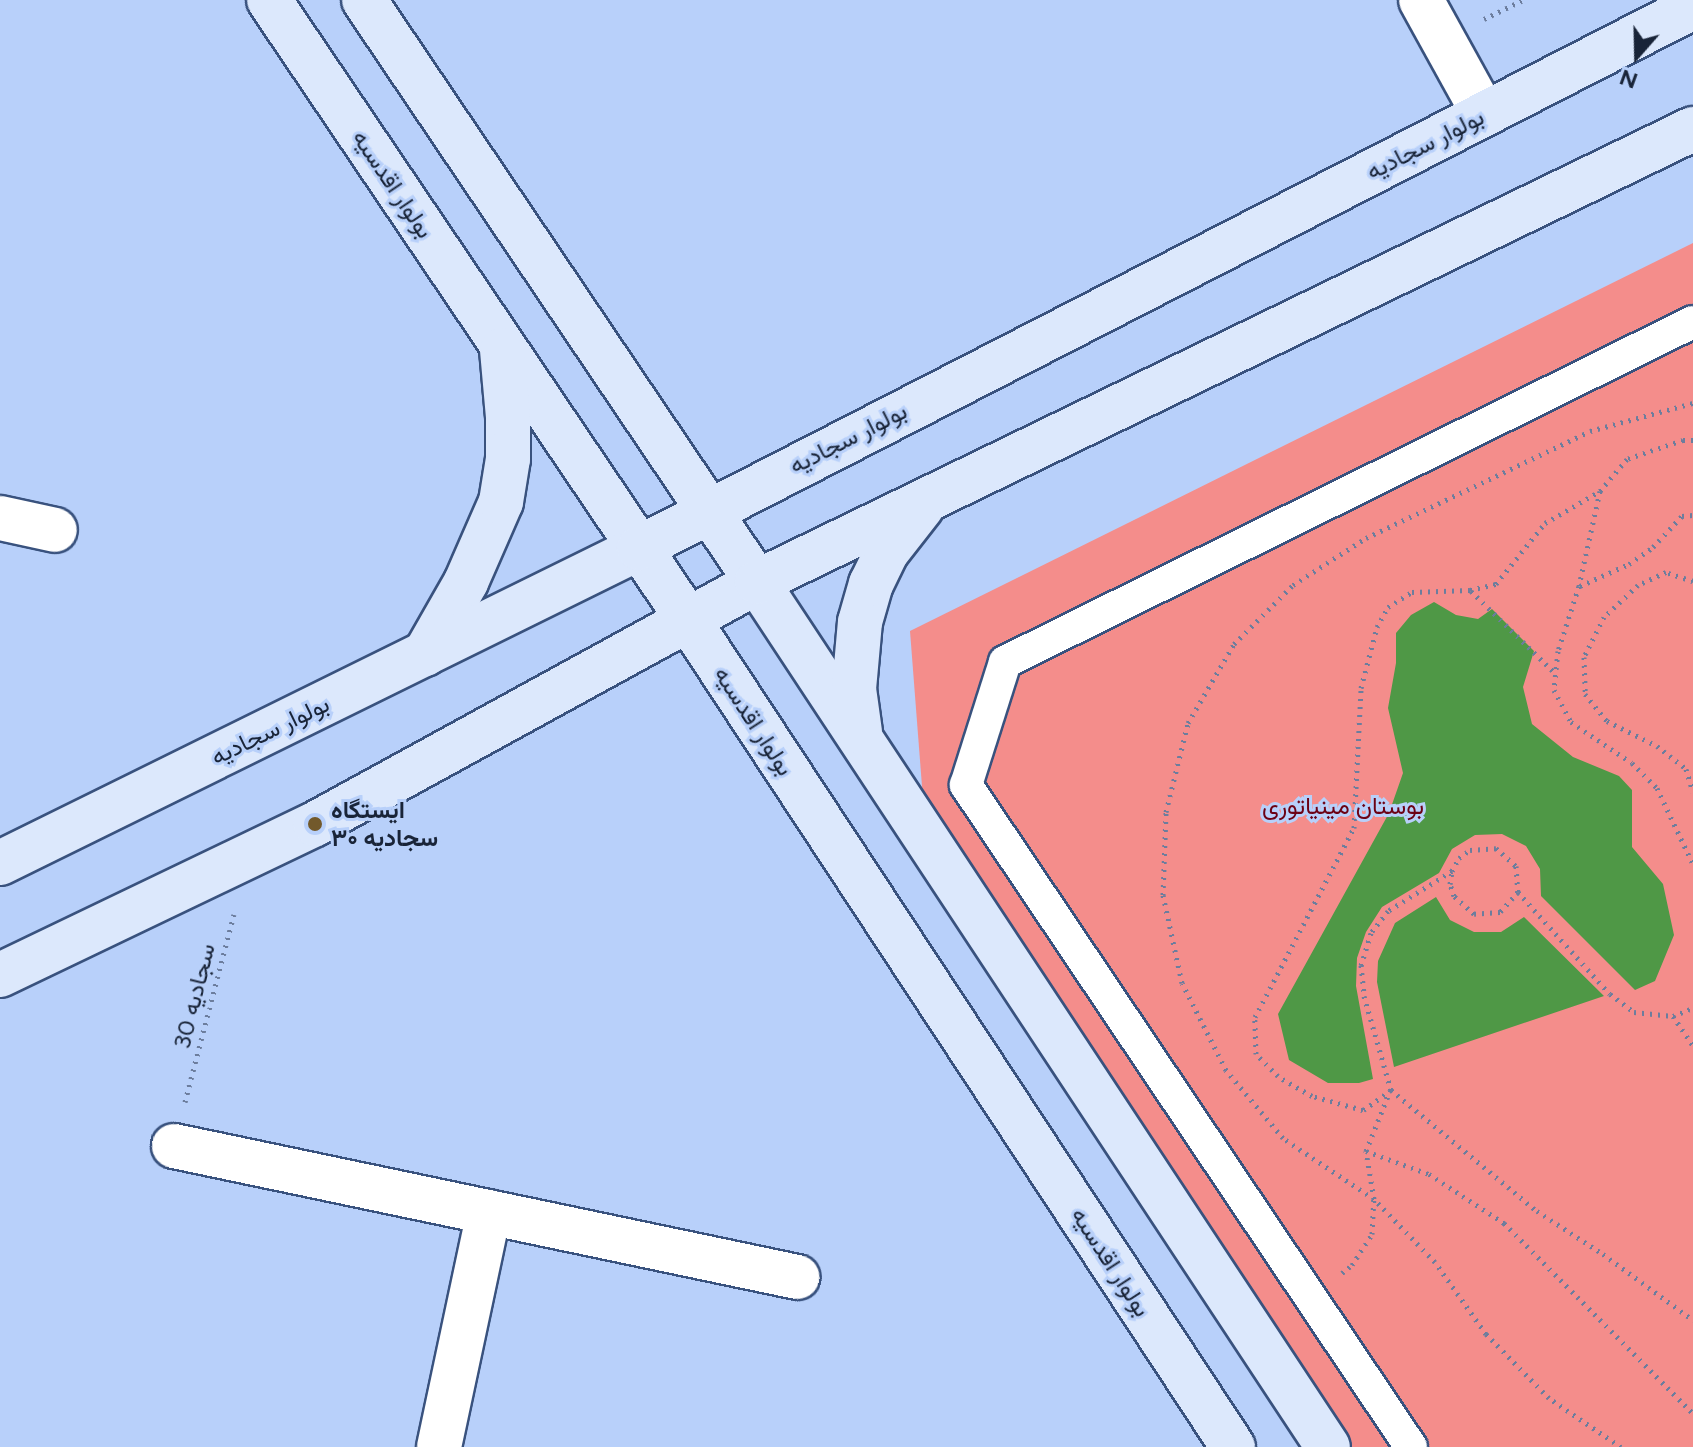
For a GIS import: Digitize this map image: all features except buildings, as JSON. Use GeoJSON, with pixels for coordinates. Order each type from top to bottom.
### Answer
{"type":"FeatureCollection","features":[{"type":"Feature","properties":{"kind":"main road","name":"بولوار اقدسیه"},"geometry":{"type":"LineString","coordinates":[[269,0],[689,621],[1233,1447]]}},
{"type":"Feature","properties":{"kind":"main road"},"geometry":{"type":"LineString","coordinates":[[364,0],[757,582],[1328,1447]]}},
{"type":"Feature","properties":{"kind":"main road","name":"بولوار سجادیه"},"geometry":{"type":"LineString","coordinates":[[0,863],[639,548],[1693,7]]}},
{"type":"Feature","properties":{"kind":"main road"},"geometry":{"type":"LineString","coordinates":[[0,975],[315,824],[757,582],[1693,129]]}},
{"type":"Feature","properties":{"kind":"main road"},"geometry":{"type":"LineString","coordinates":[[425,654],[466,582],[501,502],[508,459],[508,417],[501,344]]}},
{"type":"Feature","properties":{"kind":"main road"},"geometry":{"type":"LineString","coordinates":[[861,739],[854,689],[860,622],[871,584],[886,553],[928,500]]}},
{"type":"Feature","properties":{"kind":"street"},"geometry":{"type":"LineString","coordinates":[[1421,0],[1484,114]]}},
{"type":"Feature","properties":{"kind":"street"},"geometry":{"type":"LineString","coordinates":[[1411,1447],[966,785],[1005,662],[1693,322]]}},
{"type":"Feature","properties":{"kind":"street"},"geometry":{"type":"LineString","coordinates":[[0,518],[55,530]]}},
{"type":"Feature","properties":{"kind":"street"},"geometry":{"type":"LineString","coordinates":[[174,1146],[797,1277]]}},
{"type":"Feature","properties":{"kind":"street"},"geometry":{"type":"LineString","coordinates":[[439,1447],[489,1212]]}},
{"type":"Feature","properties":{"kind":"path"},"geometry":{"type":"LineString","coordinates":[[1621,1447],[1538,1387],[1486,1334],[1435,1262],[1374,1199],[1283,1138],[1226,1070],[1182,983],[1163,895],[1166,812],[1188,723],[1234,644],[1293,585],[1366,538],[1590,431],[1693,403]]}},
{"type":"Feature","properties":{"kind":"path"},"geometry":{"type":"LineString","coordinates":[[1391,1090],[1363,1110],[1312,1096],[1278,1076],[1256,1054],[1255,1017],[1354,828],[1361,688],[1377,627],[1388,607],[1412,592],[1470,590],[1496,584],[1517,562],[1545,523],[1600,491],[1627,459],[1683,440],[1693,440]]}},
{"type":"Feature","properties":{"kind":"path"},"geometry":{"type":"LineString","coordinates":[[1600,491],[1579,586],[1558,651],[1554,690],[1571,722],[1632,763],[1657,788],[1693,864]]}},
{"type":"Feature","properties":{"kind":"path"},"geometry":{"type":"LineString","coordinates":[[1579,586],[1629,564],[1653,547],[1682,516],[1693,515]]}},
{"type":"Feature","properties":{"kind":"path"},"geometry":{"type":"LineString","coordinates":[[1693,581],[1666,572],[1638,585],[1604,617],[1584,657],[1585,694],[1607,721],[1657,746],[1686,769],[1693,792]]}},
{"type":"Feature","properties":{"kind":"path"},"geometry":{"type":"LineString","coordinates":[[1470,590],[1556,674]]}},
{"type":"Feature","properties":{"kind":"path"},"geometry":{"type":"LineString","coordinates":[[1518,892],[1500,912],[1474,914],[1454,896],[1450,884],[1452,871],[1459,858],[1470,850],[1496,848],[1516,866],[1518,892],[1610,994],[1634,1012],[1673,1016],[1693,1008]]}},
{"type":"Feature","properties":{"kind":"path","name":"سجادیه 30"},"geometry":{"type":"LineString","coordinates":[[174,1146],[249,855]]}},
{"type":"Feature","properties":{"kind":"path"},"geometry":{"type":"LineString","coordinates":[[1452,871],[1388,911],[1371,933],[1361,965],[1364,996],[1391,1090],[1537,1211],[1603,1254],[1693,1320]]}},
{"type":"Feature","properties":{"kind":"path"},"geometry":{"type":"LineString","coordinates":[[1673,1016],[1693,1046]]}},
{"type":"Feature","properties":{"kind":"path"},"geometry":{"type":"LineString","coordinates":[[1310,1297],[1352,1265],[1372,1234],[1374,1199],[1366,1151],[1391,1090]]}},
{"type":"Feature","properties":{"kind":"path"},"geometry":{"type":"LineString","coordinates":[[1366,1151],[1429,1174],[1504,1223],[1570,1285],[1693,1413]]}},
{"type":"Feature","properties":{"kind":"green space","name":"بوستان مینیاتوری"},"geometry":{"type":"Polygon","coordinates":[[[1693,243],[1693,1447],[1352,1447],[924,812],[910,631],[1693,243]]]}},
{"type":"Feature","properties":{"kind":"shaded area"},"geometry":{"type":"Polygon","coordinates":[[[1434,602],[1456,615],[1478,619],[1492,609],[1534,651],[1523,687],[1532,724],[1573,757],[1619,776],[1632,790],[1632,847],[1663,884],[1674,935],[1655,981],[1635,990],[1541,896],[1540,869],[1526,846],[1502,834],[1475,835],[1452,849],[1439,873],[1382,907],[1366,932],[1357,958],[1356,986],[1373,1079],[1359,1083],[1328,1083],[1289,1060],[1278,1014],[1389,813],[1403,773],[1388,708],[1396,663],[1396,633],[1411,615],[1434,602]]]}},
{"type":"Feature","properties":{"kind":"shaded area"},"geometry":{"type":"Polygon","coordinates":[[[1436,897],[1450,920],[1474,932],[1501,932],[1524,917],[1604,996],[1394,1067],[1377,982],[1378,961],[1395,923],[1436,897]]]}},
{"type":"Feature","properties":{"kind":"place","name":"ایستگاه سجادیه ۳۰"},"geometry":{"type":"Point","coordinates":[315,824]}}]}
